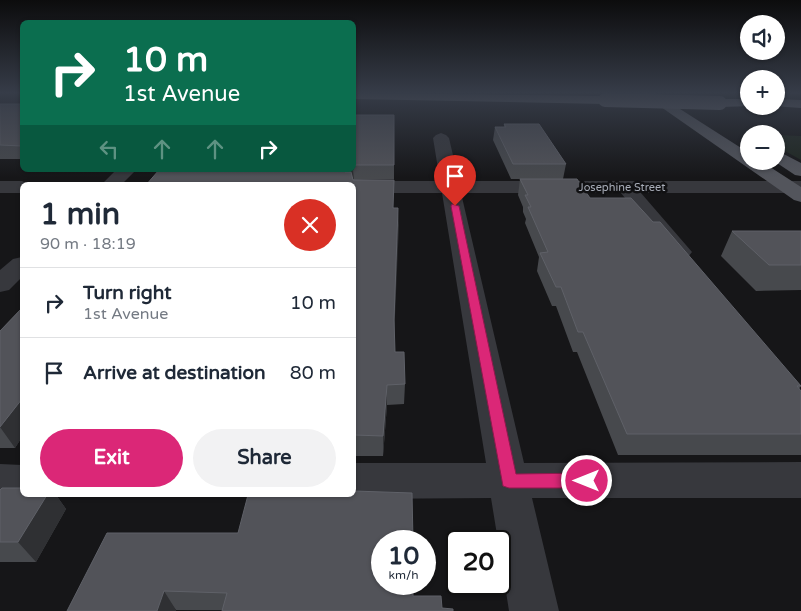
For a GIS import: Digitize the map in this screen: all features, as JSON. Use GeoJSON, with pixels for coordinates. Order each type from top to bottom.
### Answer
{"type":"FeatureCollection","features":[{"type":"Feature","properties":{"kind":"main road"},"geometry":{"type":"LineString","coordinates":[[690,122],[740,155]]}},
{"type":"Feature","properties":{"kind":"main road"},"geometry":{"type":"LineString","coordinates":[[785,160],[801,170]]}},
{"type":"Feature","properties":{"kind":"main road"},"geometry":{"type":"LineString","coordinates":[[764,170],[796,190]]}},
{"type":"Feature","properties":{"kind":"street"},"geometry":{"type":"LineString","coordinates":[[441,138],[534,611]]}},
{"type":"Feature","properties":{"kind":"street"},"geometry":{"type":"LineString","coordinates":[[113,182],[125,172]]}},
{"type":"Feature","properties":{"kind":"street"},"geometry":{"type":"LineString","coordinates":[[0,187],[20,187]]}},
{"type":"Feature","properties":{"kind":"street","name":"Josephine Street"},"geometry":{"type":"LineString","coordinates":[[356,187],[626,187],[796,190]]}},
{"type":"Feature","properties":{"kind":"street"},"geometry":{"type":"LineString","coordinates":[[626,187],[695,269]]}},
{"type":"Feature","properties":{"kind":"street"},"geometry":{"type":"LineString","coordinates":[[0,284],[20,266]]}},
{"type":"Feature","properties":{"kind":"street"},"geometry":{"type":"LineString","coordinates":[[356,481],[801,480]]}},
{"type":"Feature","properties":{"kind":"street"},"geometry":{"type":"LineString","coordinates":[[0,482],[20,482]]}},
{"type":"Feature","properties":{"kind":"shaded area"},"geometry":{"type":"Polygon","coordinates":[[[785,135],[801,136],[801,160],[785,151],[785,135]]]}},
{"type":"Feature","properties":{"kind":"building"},"geometry":{"type":"Polygon","coordinates":[[[0,122],[20,122],[20,146],[0,145],[0,122]]]}},
{"type":"Feature","properties":{"kind":"building"},"geometry":{"type":"Polygon","coordinates":[[[356,122],[394,122],[394,165],[356,165],[356,122]]]}},
{"type":"Feature","properties":{"kind":"building"},"geometry":{"type":"Polygon","coordinates":[[[504,124],[539,124],[566,164],[513,164],[495,127],[506,127],[504,124]]]}},
{"type":"Feature","properties":{"kind":"building"},"geometry":{"type":"Polygon","coordinates":[[[157,172],[351,172],[353,180],[394,180],[393,208],[398,208],[394,320],[395,352],[404,352],[405,384],[387,385],[383,436],[356,435],[356,182],[149,182],[157,172]]]}},
{"type":"Feature","properties":{"kind":"building"},"geometry":{"type":"Polygon","coordinates":[[[520,179],[577,179],[590,198],[631,198],[653,222],[660,222],[801,386],[797,386],[801,391],[801,434],[627,434],[583,332],[578,332],[561,287],[556,287],[540,253],[548,252],[528,207],[531,207],[525,195],[528,195],[520,179]]]}},
{"type":"Feature","properties":{"kind":"building"},"geometry":{"type":"Polygon","coordinates":[[[732,231],[801,231],[801,265],[769,265],[732,231]]]}},
{"type":"Feature","properties":{"kind":"building"},"geometry":{"type":"Polygon","coordinates":[[[20,310],[20,402],[0,427],[0,331],[20,310]]]}},
{"type":"Feature","properties":{"kind":"building"},"geometry":{"type":"Polygon","coordinates":[[[2,488],[20,488],[20,497],[46,497],[18,542],[0,542],[0,490],[2,488]]]}},
{"type":"Feature","properties":{"kind":"building"},"geometry":{"type":"Polygon","coordinates":[[[356,491],[412,493],[413,530],[371,530],[371,595],[441,596],[442,608],[453,609],[453,611],[222,611],[227,593],[164,591],[157,611],[67,611],[107,533],[238,533],[247,497],[356,497],[356,491]]]}},
{"type":"Feature","properties":{"kind":"route"},"geometry":{"type":"LineString","coordinates":[[455,206],[509,481],[587,481]]}}]}
